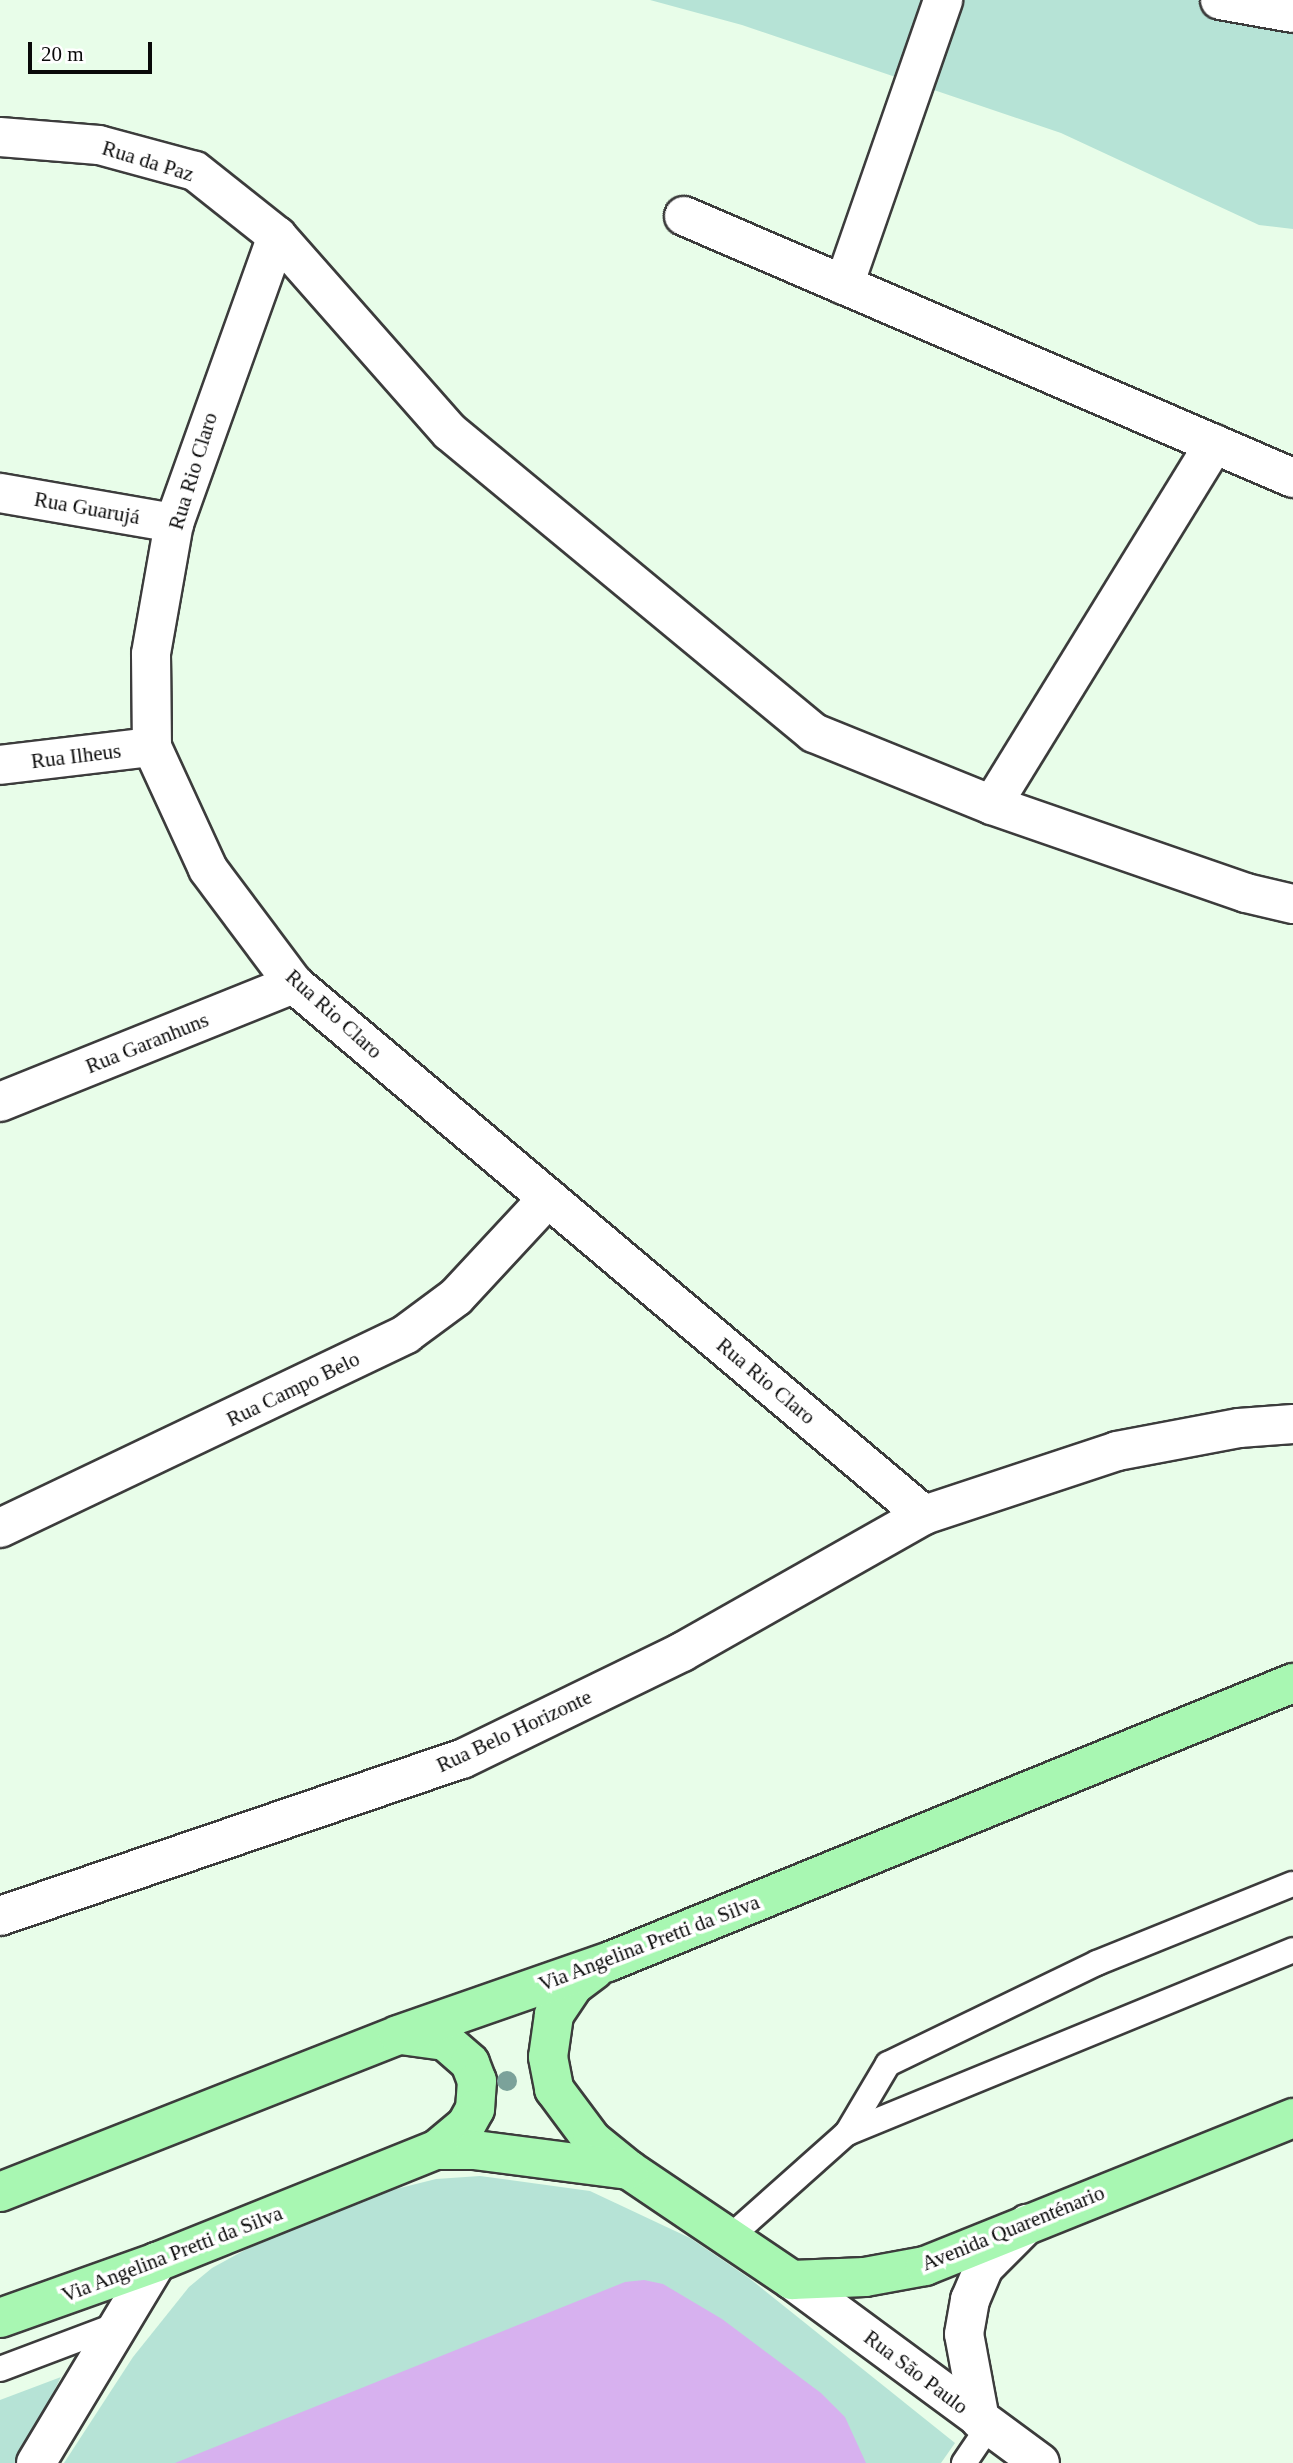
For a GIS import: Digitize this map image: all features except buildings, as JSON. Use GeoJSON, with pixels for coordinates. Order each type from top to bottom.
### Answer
{"type":"FeatureCollection","features":[{"type":"Feature","properties":{"kind":"main road","name":"Via Angelina Pretti da Silva"},"geometry":{"type":"LineString","coordinates":[[0,2192],[398,2035],[608,1962],[1293,1683]]}},
{"type":"Feature","properties":{"kind":"main road"},"geometry":{"type":"LineString","coordinates":[[608,1962],[586,1974],[563,1999],[548,2036],[548,2057],[554,2089],[573,2117],[629,2170],[792,2280]]}},
{"type":"Feature","properties":{"kind":"main road"},"geometry":{"type":"LineString","coordinates":[[398,2035],[445,2041],[470,2063],[477,2081],[475,2109],[466,2125],[436,2150]]}},
{"type":"Feature","properties":{"kind":"main road","name":"Avenida Quarenténario"},"geometry":{"type":"LineString","coordinates":[[792,2280],[865,2277],[925,2266],[1030,2221],[1293,2118]]}},
{"type":"Feature","properties":{"kind":"main road","name":"Via Angelina Pretti da Silva"},"geometry":{"type":"LineString","coordinates":[[0,2318],[158,2262],[436,2150],[475,2150],[629,2170]]}},
{"type":"Feature","properties":{"kind":"street"},"geometry":{"type":"LineString","coordinates":[[844,285],[943,0]]}},
{"type":"Feature","properties":{"kind":"street"},"geometry":{"type":"LineString","coordinates":[[1220,0],[1293,13]]}},
{"type":"Feature","properties":{"kind":"street","name":"Rua da Paz"},"geometry":{"type":"LineString","coordinates":[[0,136],[99,145],[195,171],[277,236],[450,432],[814,733],[992,805],[1246,893],[1293,904]]}},
{"type":"Feature","properties":{"kind":"street"},"geometry":{"type":"LineString","coordinates":[[684,216],[1293,478]]}},
{"type":"Feature","properties":{"kind":"street","name":"Rua Rio Claro"},"geometry":{"type":"LineString","coordinates":[[277,236],[174,523],[151,654],[152,747],[208,869],[294,984],[924,1515]]}},
{"type":"Feature","properties":{"kind":"street"},"geometry":{"type":"LineString","coordinates":[[992,805],[1214,444]]}},
{"type":"Feature","properties":{"kind":"street","name":"Rua Guarujá"},"geometry":{"type":"LineString","coordinates":[[0,493],[174,523]]}},
{"type":"Feature","properties":{"kind":"street","name":"Rua Ilheus"},"geometry":{"type":"LineString","coordinates":[[0,765],[152,747]]}},
{"type":"Feature","properties":{"kind":"street","name":"Rua Garanhuns"},"geometry":{"type":"LineString","coordinates":[[0,1102],[294,984]]}},
{"type":"Feature","properties":{"kind":"street","name":"Rua Campo Belo"},"geometry":{"type":"LineString","coordinates":[[0,1528],[406,1334],[456,1297],[548,1198]]}},
{"type":"Feature","properties":{"kind":"street","name":"Rua Belo Horizonte"},"geometry":{"type":"LineString","coordinates":[[3,1906],[461,1759],[682,1652],[924,1515],[1117,1451],[1239,1428],[1293,1424]]}},
{"type":"Feature","properties":{"kind":"street"},"geometry":{"type":"LineString","coordinates":[[984,2423],[964,2334],[970,2300],[984,2267],[1030,2221]]}},
{"type":"Feature","properties":{"kind":"street"},"geometry":{"type":"LineString","coordinates":[[36,2463],[158,2262]]}},
{"type":"Feature","properties":{"kind":"street","name":"Rua São Paulo"},"geometry":{"type":"LineString","coordinates":[[792,2280],[1040,2463]]}},
{"type":"Feature","properties":{"kind":"lane"},"geometry":{"type":"LineString","coordinates":[[729,2238],[847,2133],[888,2064],[1097,1963],[1293,1884]]}},
{"type":"Feature","properties":{"kind":"lane"},"geometry":{"type":"LineString","coordinates":[[847,2133],[1293,1950]]}},
{"type":"Feature","properties":{"kind":"lane"},"geometry":{"type":"LineString","coordinates":[[0,2369],[119,2324]]}},
{"type":"Feature","properties":{"kind":"lane"},"geometry":{"type":"LineString","coordinates":[[964,2463],[984,2423]]}},
{"type":"Feature","properties":{"kind":"shaded area"},"geometry":{"type":"Polygon","coordinates":[[[650,0],[1293,0],[1293,229],[1259,225],[1061,133],[742,25],[650,0]]]}},
{"type":"Feature","properties":{"kind":"shaded area"},"geometry":{"type":"Polygon","coordinates":[[[480,2176],[590,2191],[690,2238],[749,2278],[955,2443],[941,2463],[64,2463],[133,2357],[189,2287],[212,2268],[296,2222],[392,2190],[436,2179],[480,2176]]]}},
{"type":"Feature","properties":{"kind":"shaded area"},"geometry":{"type":"Polygon","coordinates":[[[644,2280],[663,2284],[722,2319],[821,2393],[845,2417],[866,2463],[175,2463],[625,2282],[644,2280]]]}},
{"type":"Feature","properties":{"kind":"shaded area"},"geometry":{"type":"Polygon","coordinates":[[[61,2377],[18,2463],[0,2463],[0,2400],[61,2377]]]}}]}
